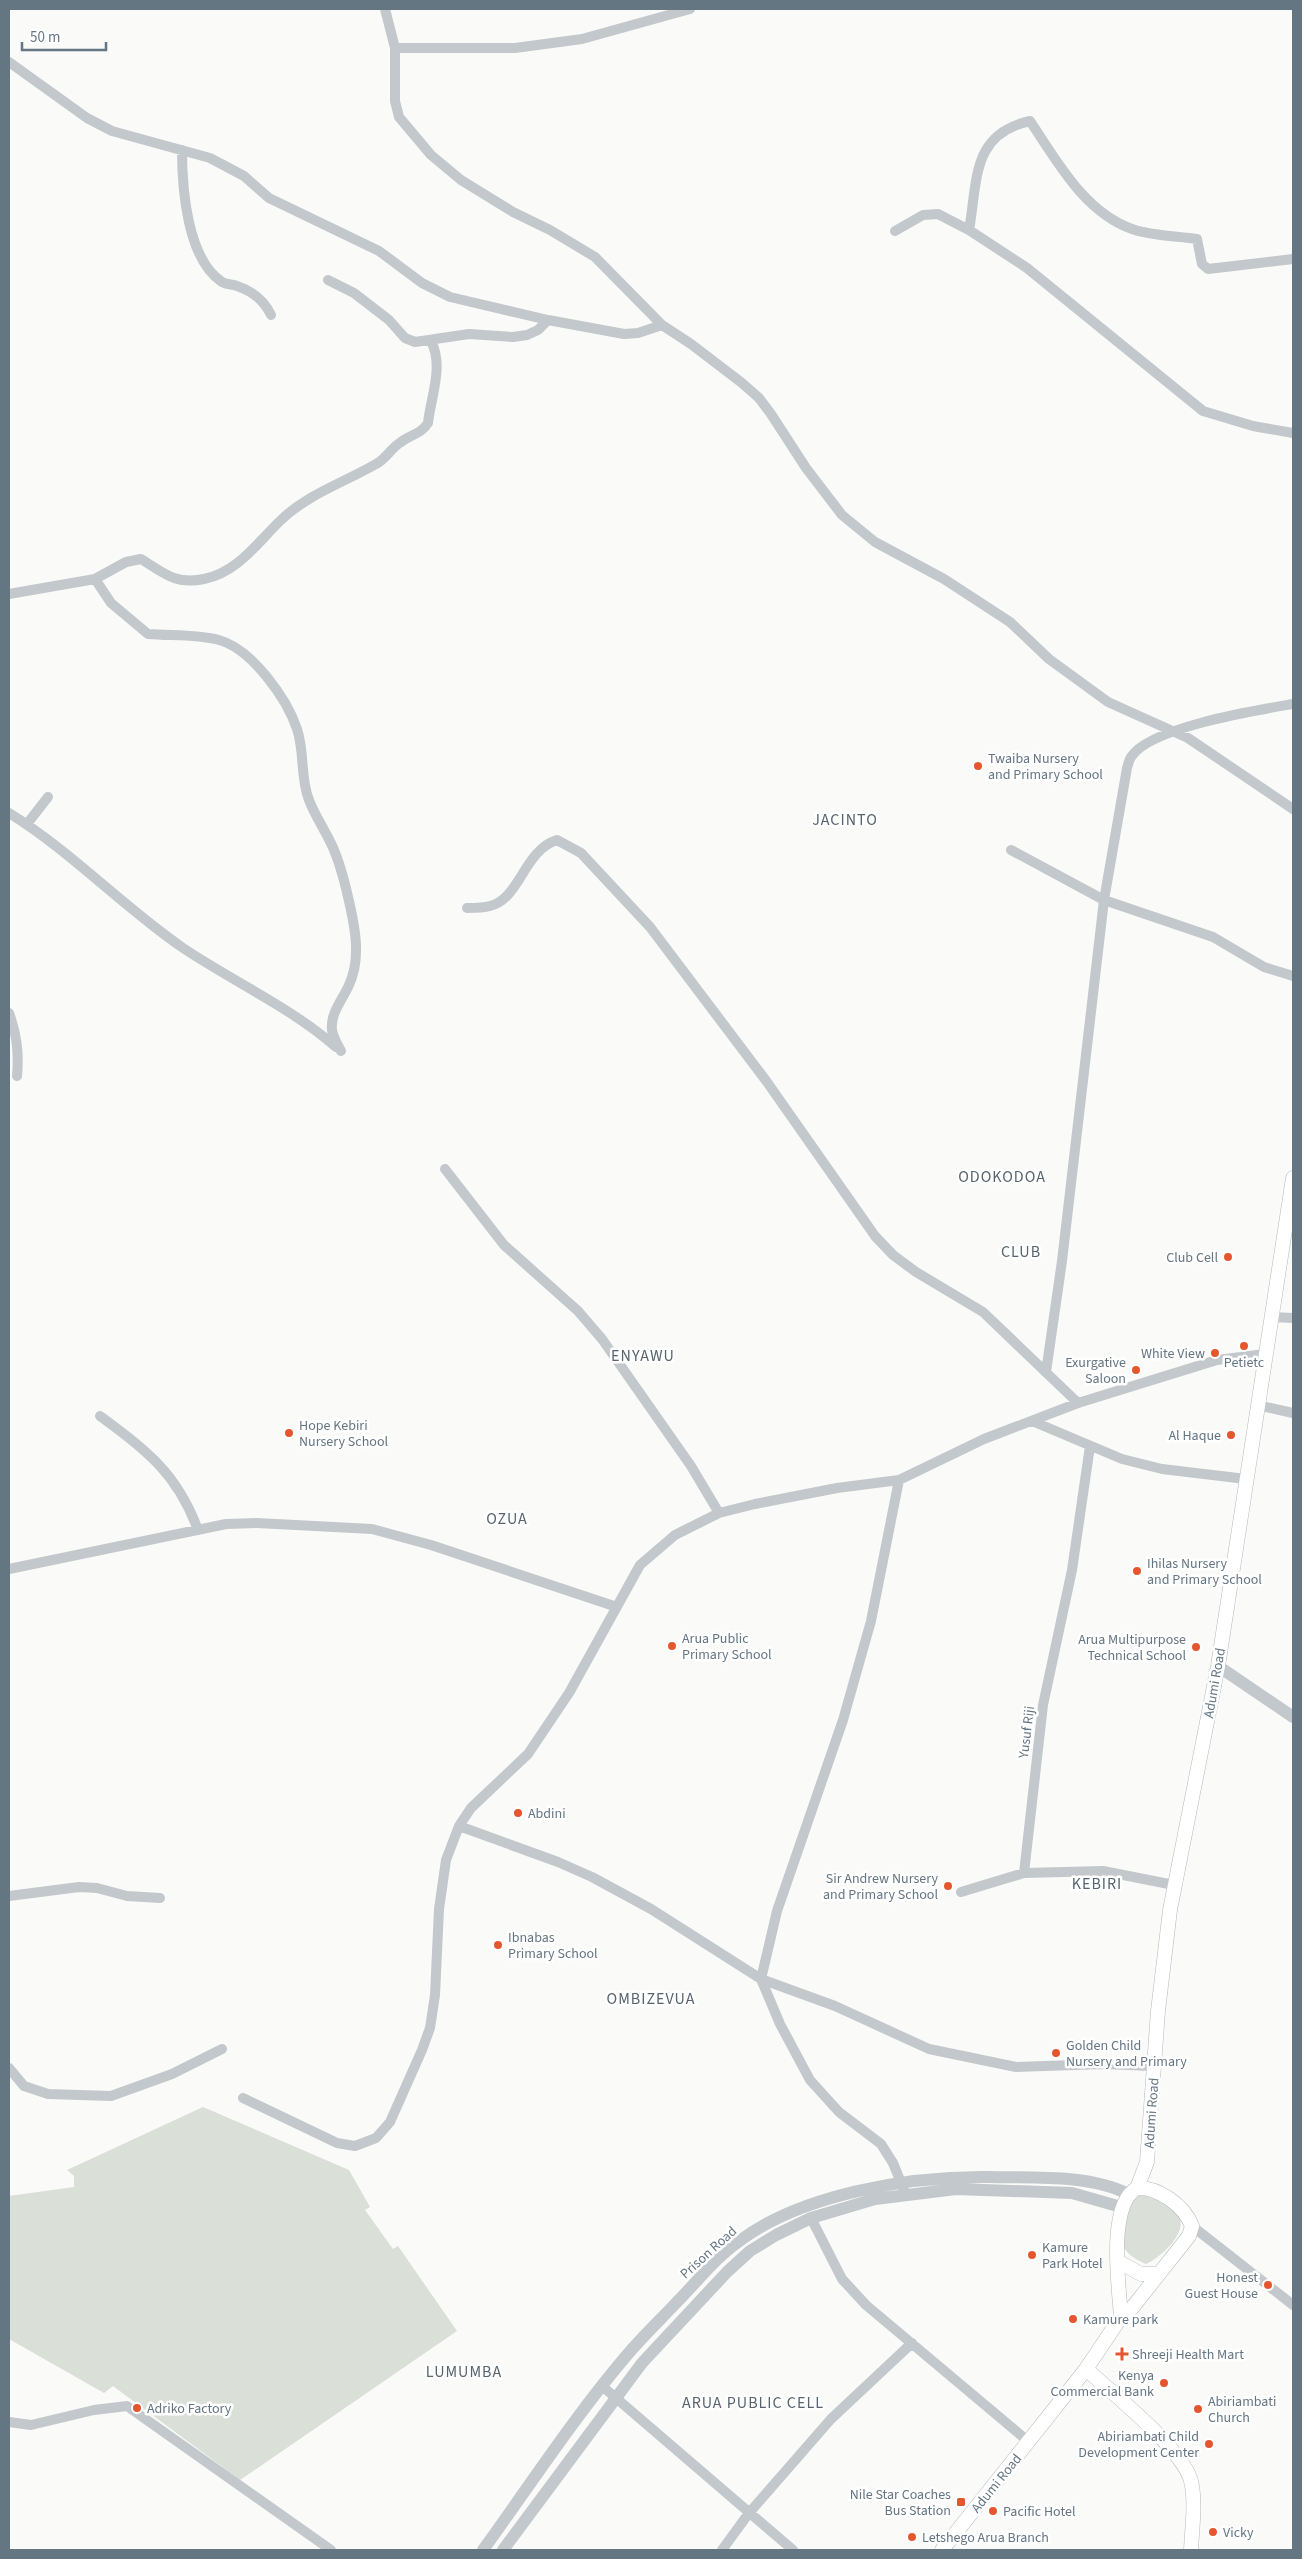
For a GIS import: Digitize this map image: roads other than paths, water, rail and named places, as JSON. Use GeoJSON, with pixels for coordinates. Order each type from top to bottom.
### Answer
{"type":"FeatureCollection","features":[{"type":"Feature","properties":{"kind":"main road","name":"Adumi Road"},"geometry":{"type":"LineString","coordinates":[[1121,2317],[1117,2242],[1121,2207],[1132,2191],[1147,2162],[1158,2011],[1174,1885],[1218,1666],[1293,1178]]}},
{"type":"Feature","properties":{"kind":"main road"},"geometry":{"type":"LineString","coordinates":[[1147,2162],[1154,2190]]}},
{"type":"Feature","properties":{"kind":"main road"},"geometry":{"type":"LineString","coordinates":[[1132,2191],[1154,2190],[1182,2210],[1192,2226]]}},
{"type":"Feature","properties":{"kind":"main road","name":"Adumi Road"},"geometry":{"type":"LineString","coordinates":[[942,2550],[1086,2369],[1121,2317],[1132,2308],[1157,2274],[1180,2249],[1189,2236],[1192,2226]]}},
{"type":"Feature","properties":{"kind":"main road"},"geometry":{"type":"LineString","coordinates":[[1119,2262],[1141,2274],[1157,2274]]}},
{"type":"Feature","properties":{"kind":"main road"},"geometry":{"type":"LineString","coordinates":[[1086,2369],[1171,2448],[1187,2470],[1191,2482],[1193,2500],[1191,2550]]}},
{"type":"Feature","properties":{"kind":"street"},"geometry":{"type":"LineString","coordinates":[[385,9],[396,48],[395,101],[399,117],[431,155],[461,180],[483,194],[595,257],[662,326],[691,344],[759,398],[806,468],[842,515],[875,542],[944,579],[1002,617],[1049,659],[1108,702],[1196,743],[1293,808]]}},
{"type":"Feature","properties":{"kind":"street"},"geometry":{"type":"LineString","coordinates":[[396,48],[515,48],[582,39],[690,9]]}},
{"type":"Feature","properties":{"kind":"street"},"geometry":{"type":"LineString","coordinates":[[9,62],[87,118],[112,131],[210,158],[244,176],[269,198],[380,251],[422,283],[450,297],[548,320],[624,334],[638,333],[662,326]]}},
{"type":"Feature","properties":{"kind":"street"},"geometry":{"type":"LineString","coordinates":[[969,230],[982,156],[991,141],[1000,132],[1014,125],[1030,121],[1076,188],[1102,213],[1118,223],[1134,230],[1197,239],[1202,264],[1208,269],[1293,259]]}},
{"type":"Feature","properties":{"kind":"street"},"geometry":{"type":"LineString","coordinates":[[182,150],[183,194],[188,218],[202,257],[212,273],[224,283],[249,291],[262,300],[271,315]]}},
{"type":"Feature","properties":{"kind":"street"},"geometry":{"type":"LineString","coordinates":[[895,231],[929,213],[938,214],[969,230],[1034,273],[1203,411],[1237,422],[1293,433]]}},
{"type":"Feature","properties":{"kind":"street"},"geometry":{"type":"LineString","coordinates":[[328,280],[354,293],[389,320],[405,338],[416,342],[469,334],[514,337],[527,335],[538,330],[548,320]]}},
{"type":"Feature","properties":{"kind":"street"},"geometry":{"type":"LineString","coordinates":[[9,594],[95,579],[126,562],[141,559],[171,579],[189,582],[205,579],[235,565],[256,548],[281,520],[315,494],[375,465],[385,459],[400,442],[423,431],[428,423],[438,364],[437,353],[431,341]]}},
{"type":"Feature","properties":{"kind":"street"},"geometry":{"type":"LineString","coordinates":[[9,813],[92,874],[138,915],[184,948],[314,1027],[341,1051],[332,1030],[333,1018],[354,973],[356,936],[336,855],[309,802],[304,788],[303,755],[298,730],[288,708],[263,672],[242,652],[222,641],[203,637],[182,634],[148,634],[117,609],[95,579]]}},
{"type":"Feature","properties":{"kind":"street"},"geometry":{"type":"LineString","coordinates":[[1046,1372],[1062,1261],[1104,900],[1126,768],[1131,757],[1138,750],[1172,732],[1201,722],[1293,704]]}},
{"type":"Feature","properties":{"kind":"street"},"geometry":{"type":"LineString","coordinates":[[26,824],[48,796]]}},
{"type":"Feature","properties":{"kind":"street"},"geometry":{"type":"LineString","coordinates":[[466,908],[490,906],[500,902],[523,875],[534,855],[546,844],[558,840],[581,853],[650,927],[693,982],[767,1082],[875,1236],[892,1255],[916,1272],[983,1312],[1078,1403]]}},
{"type":"Feature","properties":{"kind":"street"},"geometry":{"type":"LineString","coordinates":[[1011,850],[1104,900],[1214,937],[1264,967],[1293,976]]}},
{"type":"Feature","properties":{"kind":"street"},"geometry":{"type":"LineString","coordinates":[[9,1013],[16,1030],[19,1053],[17,1076]]}},
{"type":"Feature","properties":{"kind":"street"},"geometry":{"type":"LineString","coordinates":[[445,1169],[504,1245],[578,1311],[602,1339],[691,1466],[719,1513]]}},
{"type":"Feature","properties":{"kind":"street"},"geometry":{"type":"LineString","coordinates":[[1272,1317],[1293,1318]]}},
{"type":"Feature","properties":{"kind":"street"},"geometry":{"type":"LineString","coordinates":[[243,2098],[337,2144],[355,2146],[376,2138],[390,2122],[430,2028],[435,1996],[439,1909],[446,1860],[459,1826],[471,1808],[528,1754],[569,1693],[640,1565],[675,1535],[719,1513],[837,1488],[899,1480],[984,1439],[1078,1403],[1217,1360],[1265,1354]]}},
{"type":"Feature","properties":{"kind":"street"},"geometry":{"type":"LineString","coordinates":[[1258,1405],[1293,1413]]}},
{"type":"Feature","properties":{"kind":"street"},"geometry":{"type":"LineString","coordinates":[[100,1416],[159,1463],[177,1486],[198,1530]]}},
{"type":"Feature","properties":{"kind":"street"},"geometry":{"type":"LineString","coordinates":[[1032,1422],[1122,1459],[1162,1469],[1246,1479]]}},
{"type":"Feature","properties":{"kind":"street","name":"Yusuf Riji"},"geometry":{"type":"LineString","coordinates":[[1024,1874],[1043,1705],[1072,1570],[1090,1446]]}},
{"type":"Feature","properties":{"kind":"street"},"geometry":{"type":"LineString","coordinates":[[899,1480],[871,1622],[843,1720],[778,1911],[761,1979],[780,2024],[810,2080],[840,2112],[881,2144],[893,2163],[903,2190]]}},
{"type":"Feature","properties":{"kind":"street"},"geometry":{"type":"LineString","coordinates":[[9,1569],[226,1524],[256,1523],[372,1529],[430,1545],[616,1607]]}},
{"type":"Feature","properties":{"kind":"street"},"geometry":{"type":"LineString","coordinates":[[1218,1666],[1293,1717]]}},
{"type":"Feature","properties":{"kind":"street"},"geometry":{"type":"LineString","coordinates":[[459,1826],[558,1862],[592,1877],[651,1909],[761,1979],[826,2003],[929,2049],[1016,2067],[1103,2064],[1154,2066]]}},
{"type":"Feature","properties":{"kind":"street"},"geometry":{"type":"LineString","coordinates":[[961,1892],[1024,1874],[1104,1871],[1174,1885]]}},
{"type":"Feature","properties":{"kind":"street"},"geometry":{"type":"LineString","coordinates":[[9,1896],[79,1887],[97,1888],[128,1896],[160,1898]]}},
{"type":"Feature","properties":{"kind":"street"},"geometry":{"type":"LineString","coordinates":[[9,2068],[24,2086],[48,2094],[111,2096],[172,2074],[222,2049]]}},
{"type":"Feature","properties":{"kind":"street","name":"Prison Road"},"geometry":{"type":"LineString","coordinates":[[503,2550],[615,2396],[642,2363],[739,2262],[776,2235],[811,2218],[952,2176],[1064,2179],[1132,2191]]}},
{"type":"Feature","properties":{"kind":"street","name":"Prison Road"},"geometry":{"type":"LineString","coordinates":[[483,2550],[602,2386],[635,2346],[714,2263],[737,2242],[763,2226],[798,2209],[862,2189],[956,2189],[1072,2193],[1121,2207]]}},
{"type":"Feature","properties":{"kind":"street"},"geometry":{"type":"LineString","coordinates":[[811,2218],[842,2279],[866,2305],[1028,2442]]}},
{"type":"Feature","properties":{"kind":"street"},"geometry":{"type":"LineString","coordinates":[[1192,2226],[1293,2305]]}},
{"type":"Feature","properties":{"kind":"street"},"geometry":{"type":"LineString","coordinates":[[722,2550],[749,2513],[831,2419],[912,2343]]}},
{"type":"Feature","properties":{"kind":"street"},"geometry":{"type":"LineString","coordinates":[[602,2386],[793,2550]]}},
{"type":"Feature","properties":{"kind":"street"},"geometry":{"type":"LineString","coordinates":[[9,2422],[31,2425],[94,2410],[127,2406],[331,2550]]}},
{"type":"Feature","properties":{"kind":"place","name":"Twaiba Nursery and Primary School"},"geometry":{"type":"Point","coordinates":[978,766]}},
{"type":"Feature","properties":{"kind":"place","name":"Club Cell"},"geometry":{"type":"Point","coordinates":[1228,1257]}},
{"type":"Feature","properties":{"kind":"place","name":"Petietc"},"geometry":{"type":"Point","coordinates":[1244,1346]}},
{"type":"Feature","properties":{"kind":"place","name":"White View"},"geometry":{"type":"Point","coordinates":[1215,1353]}},
{"type":"Feature","properties":{"kind":"place","name":"Exurgative Saloon"},"geometry":{"type":"Point","coordinates":[1136,1370]}},
{"type":"Feature","properties":{"kind":"place","name":"Hope Kebiri Nursery School"},"geometry":{"type":"Point","coordinates":[289,1433]}},
{"type":"Feature","properties":{"kind":"place","name":"Al Haque"},"geometry":{"type":"Point","coordinates":[1231,1435]}},
{"type":"Feature","properties":{"kind":"place","name":"Ihilas Nursery and Primary School"},"geometry":{"type":"Point","coordinates":[1137,1571]}},
{"type":"Feature","properties":{"kind":"place","name":"Arua Public Primary School"},"geometry":{"type":"Point","coordinates":[672,1646]}},
{"type":"Feature","properties":{"kind":"place","name":"Arua Multipurpose Technical School"},"geometry":{"type":"Point","coordinates":[1196,1647]}},
{"type":"Feature","properties":{"kind":"place","name":"Abdini"},"geometry":{"type":"Point","coordinates":[518,1813]}},
{"type":"Feature","properties":{"kind":"place","name":"Sir Andrew Nursery and Primary School"},"geometry":{"type":"Point","coordinates":[948,1886]}},
{"type":"Feature","properties":{"kind":"place","name":"Ibnabas Primary School"},"geometry":{"type":"Point","coordinates":[498,1945]}},
{"type":"Feature","properties":{"kind":"place","name":"Golden Child Nursery and Primary"},"geometry":{"type":"Point","coordinates":[1056,2053]}},
{"type":"Feature","properties":{"kind":"place","name":"Kamure Park Hotel"},"geometry":{"type":"Point","coordinates":[1032,2255]}},
{"type":"Feature","properties":{"kind":"place","name":"Honest Guest House"},"geometry":{"type":"Point","coordinates":[1268,2285]}},
{"type":"Feature","properties":{"kind":"place","name":"Kamure park"},"geometry":{"type":"Point","coordinates":[1073,2319]}},
{"type":"Feature","properties":{"kind":"place","name":"Shreeji Health Mart"},"geometry":{"type":"Point","coordinates":[1122,2354]}},
{"type":"Feature","properties":{"kind":"place","name":"Kenya Commercial Bank"},"geometry":{"type":"Point","coordinates":[1164,2383]}},
{"type":"Feature","properties":{"kind":"place","name":"Adriko Factory"},"geometry":{"type":"Point","coordinates":[137,2408]}},
{"type":"Feature","properties":{"kind":"place","name":"Abiriambati Church"},"geometry":{"type":"Point","coordinates":[1198,2409]}},
{"type":"Feature","properties":{"kind":"place","name":"Abiriambati Child Development Center"},"geometry":{"type":"Point","coordinates":[1209,2444]}},
{"type":"Feature","properties":{"kind":"place","name":"Nile Star Coaches Bus Station"},"geometry":{"type":"Point","coordinates":[961,2502]}},
{"type":"Feature","properties":{"kind":"place","name":"Pacific Hotel"},"geometry":{"type":"Point","coordinates":[993,2511]}},
{"type":"Feature","properties":{"kind":"place","name":"Vicky"},"geometry":{"type":"Point","coordinates":[1213,2532]}},
{"type":"Feature","properties":{"kind":"place","name":"Letshego Arua Branch"},"geometry":{"type":"Point","coordinates":[912,2537]}},
{"type":"Feature","properties":{"kind":"district","name":"JACINTO"},"geometry":{"type":"Point","coordinates":[845,819]}},
{"type":"Feature","properties":{"kind":"district","name":"ODOKODOA"},"geometry":{"type":"Point","coordinates":[1002,1176]}},
{"type":"Feature","properties":{"kind":"district","name":"CLUB"},"geometry":{"type":"Point","coordinates":[1021,1251]}},
{"type":"Feature","properties":{"kind":"district","name":"ENYAWU"},"geometry":{"type":"Point","coordinates":[643,1355]}},
{"type":"Feature","properties":{"kind":"district","name":"OZUA"},"geometry":{"type":"Point","coordinates":[507,1518]}},
{"type":"Feature","properties":{"kind":"district","name":"KEBIRI"},"geometry":{"type":"Point","coordinates":[1097,1883]}},
{"type":"Feature","properties":{"kind":"district","name":"OMBIZEVUA"},"geometry":{"type":"Point","coordinates":[651,1998]}},
{"type":"Feature","properties":{"kind":"district","name":"LUMUMBA"},"geometry":{"type":"Point","coordinates":[464,2371]}},
{"type":"Feature","properties":{"kind":"district","name":"ARUA PUBLIC CELL"},"geometry":{"type":"Point","coordinates":[753,2402]}}]}
